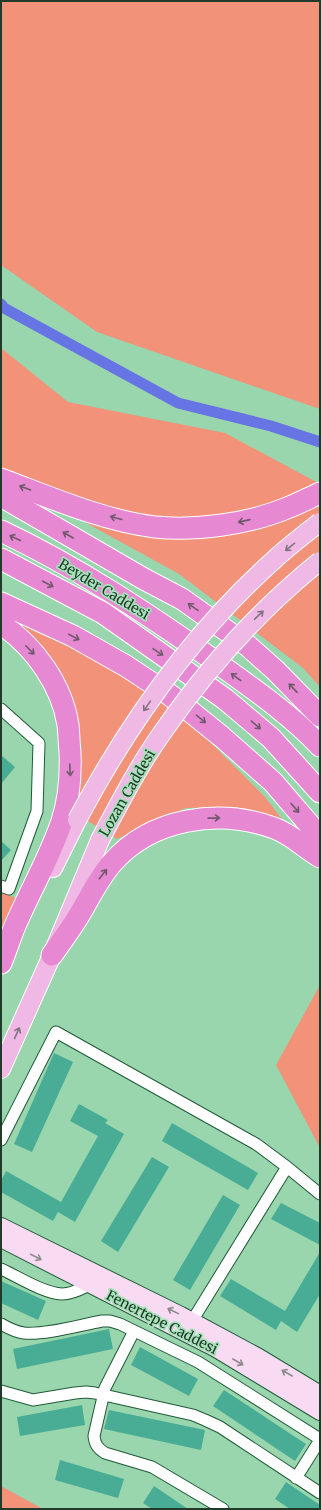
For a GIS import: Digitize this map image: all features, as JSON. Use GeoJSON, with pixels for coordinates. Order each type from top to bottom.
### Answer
{"type":"FeatureCollection","features":[{"type":"Feature","properties":{"kind":"highway"},"geometry":{"type":"LineString","coordinates":[[1,479],[86,510],[154,527],[192,528],[230,524],[286,509],[320,492]]}},
{"type":"Feature","properties":{"kind":"highway"},"geometry":{"type":"LineString","coordinates":[[1,496],[144,579],[182,599],[248,646],[275,670],[320,716]]}},
{"type":"Feature","properties":{"kind":"highway","name":"Beyder Caddesi"},"geometry":{"type":"LineString","coordinates":[[1,531],[31,545],[136,607],[203,653],[303,728],[320,746]]}},
{"type":"Feature","properties":{"kind":"highway","name":"Beyder Caddesi"},"geometry":{"type":"LineString","coordinates":[[1,559],[103,613],[225,699],[271,738],[320,792]]}},
{"type":"Feature","properties":{"kind":"highway"},"geometry":{"type":"LineString","coordinates":[[1,603],[73,636],[126,666],[170,695],[222,737],[272,782],[320,837]]}},
{"type":"Feature","properties":{"kind":"highway"},"geometry":{"type":"LineString","coordinates":[[1,624],[13,633],[37,656],[50,676],[60,698],[68,724],[71,781],[62,820],[44,865],[15,926],[1,963]]}},
{"type":"Feature","properties":{"kind":"highway"},"geometry":{"type":"LineString","coordinates":[[52,955],[78,916],[98,880],[111,864],[124,850],[138,840],[150,833],[169,826],[205,818],[234,818],[276,828],[301,843],[320,857]]}},
{"type":"Feature","properties":{"kind":"main road"},"geometry":{"type":"LineString","coordinates":[[1,968],[99,779],[124,738],[168,676],[200,637],[238,596],[276,558],[320,522]]}},
{"type":"Feature","properties":{"kind":"main road","name":"Lozan Caddesi"},"geometry":{"type":"LineString","coordinates":[[1,1069],[52,955],[100,840],[131,783],[162,733],[206,674],[248,626],[293,582],[320,561]]}},
{"type":"Feature","properties":{"kind":"street"},"geometry":{"type":"LineString","coordinates":[[1,708],[39,743],[37,811],[10,889],[1,886]]}},
{"type":"Feature","properties":{"kind":"street"},"geometry":{"type":"LineString","coordinates":[[1,1140],[56,1032],[256,1144],[320,1194]]}},
{"type":"Feature","properties":{"kind":"street"},"geometry":{"type":"LineString","coordinates":[[192,1322],[287,1167]]}},
{"type":"Feature","properties":{"kind":"street","name":"Fenertepe Caddesi"},"geometry":{"type":"LineString","coordinates":[[1,1226],[259,1357],[320,1394]]}},
{"type":"Feature","properties":{"kind":"street","name":"Fenertepe Caddesi"},"geometry":{"type":"LineString","coordinates":[[1,1239],[216,1349],[320,1412]]}},
{"type":"Feature","properties":{"kind":"street"},"geometry":{"type":"LineString","coordinates":[[1,1269],[48,1292],[63,1294],[75,1292],[89,1285]]}},
{"type":"Feature","properties":{"kind":"street"},"geometry":{"type":"LineString","coordinates":[[1,1324],[14,1331],[36,1333],[102,1321],[110,1321],[120,1324],[198,1362],[320,1440],[296,1478]]}},
{"type":"Feature","properties":{"kind":"street"},"geometry":{"type":"LineString","coordinates":[[134,1331],[105,1388],[94,1436],[95,1443],[99,1449],[105,1453],[152,1467],[223,1509]]}},
{"type":"Feature","properties":{"kind":"street"},"geometry":{"type":"LineString","coordinates":[[1,1391],[33,1400],[86,1392],[193,1415],[220,1427],[320,1494]]}},
{"type":"Feature","properties":{"kind":"shaded area"},"geometry":{"type":"Polygon","coordinates":[[[1,1],[320,1],[320,409],[97,332],[1,265],[1,1]]]}},
{"type":"Feature","properties":{"kind":"shaded area"},"geometry":{"type":"Polygon","coordinates":[[[1,348],[68,402],[225,433],[320,484],[320,687],[303,668],[179,574],[1,476],[1,348]]]}},
{"type":"Feature","properties":{"kind":"shaded area"},"geometry":{"type":"Polygon","coordinates":[[[15,621],[79,650],[133,680],[203,735],[265,797],[284,822],[236,807],[186,808],[117,839],[70,810],[76,721],[15,621]]]}},
{"type":"Feature","properties":{"kind":"shaded area"},"geometry":{"type":"Polygon","coordinates":[[[1,892],[16,898],[1,933],[1,892]]]}},
{"type":"Feature","properties":{"kind":"shaded area"},"geometry":{"type":"Polygon","coordinates":[[[320,985],[320,1148],[276,1065],[320,985]]]}},
{"type":"Feature","properties":{"kind":"shaded area"},"geometry":{"type":"Polygon","coordinates":[[[1,1486],[41,1508],[45,1509],[1,1509],[1,1486]]]}},
{"type":"Feature","properties":{"kind":"building"},"geometry":{"type":"Polygon","coordinates":[[[1,755],[15,767],[1,784],[1,755]]]}},
{"type":"Feature","properties":{"kind":"building"},"geometry":{"type":"Polygon","coordinates":[[[1,841],[11,850],[1,861],[1,841]]]}},
{"type":"Feature","properties":{"kind":"building"},"geometry":{"type":"Polygon","coordinates":[[[54,1053],[73,1062],[32,1152],[14,1144],[54,1053]]]}},
{"type":"Feature","properties":{"kind":"building"},"geometry":{"type":"Polygon","coordinates":[[[79,1104],[108,1120],[105,1123],[124,1134],[75,1222],[58,1212],[53,1221],[1,1192],[1,1181],[6,1171],[61,1202],[98,1136],[70,1121],[79,1104]]]}},
{"type":"Feature","properties":{"kind":"building"},"geometry":{"type":"Polygon","coordinates":[[[172,1123],[258,1173],[248,1190],[162,1141],[172,1123]]]}},
{"type":"Feature","properties":{"kind":"building"},"geometry":{"type":"Polygon","coordinates":[[[152,1157],[169,1167],[118,1252],[101,1241],[152,1157]]]}},
{"type":"Feature","properties":{"kind":"building"},"geometry":{"type":"Polygon","coordinates":[[[223,1195],[240,1205],[190,1290],[173,1280],[223,1195]]]}},
{"type":"Feature","properties":{"kind":"building"},"geometry":{"type":"Polygon","coordinates":[[[281,1203],[320,1223],[320,1245],[271,1219],[281,1203]]]}},
{"type":"Feature","properties":{"kind":"building"},"geometry":{"type":"Polygon","coordinates":[[[320,1252],[320,1294],[297,1332],[281,1321],[276,1330],[220,1296],[231,1279],[285,1311],[320,1252]]]}},
{"type":"Feature","properties":{"kind":"building"},"geometry":{"type":"Polygon","coordinates":[[[1,1281],[46,1301],[38,1320],[1,1303],[1,1281]]]}},
{"type":"Feature","properties":{"kind":"building"},"geometry":{"type":"Polygon","coordinates":[[[109,1329],[113,1349],[17,1369],[13,1349],[109,1329]]]}},
{"type":"Feature","properties":{"kind":"building"},"geometry":{"type":"Polygon","coordinates":[[[140,1347],[198,1379],[189,1396],[131,1365],[140,1347]]]}},
{"type":"Feature","properties":{"kind":"building"},"geometry":{"type":"Polygon","coordinates":[[[224,1390],[306,1444],[295,1461],[213,1406],[224,1390]]]}},
{"type":"Feature","properties":{"kind":"building"},"geometry":{"type":"Polygon","coordinates":[[[82,1405],[85,1425],[20,1436],[17,1417],[82,1405]]]}},
{"type":"Feature","properties":{"kind":"building"},"geometry":{"type":"Polygon","coordinates":[[[109,1410],[205,1430],[201,1450],[104,1429],[109,1410]]]}},
{"type":"Feature","properties":{"kind":"building"},"geometry":{"type":"Polygon","coordinates":[[[60,1460],[124,1479],[118,1498],[55,1480],[60,1460]]]}},
{"type":"Feature","properties":{"kind":"building"},"geometry":{"type":"Polygon","coordinates":[[[286,1482],[320,1505],[320,1509],[290,1509],[275,1499],[286,1482]]]}},
{"type":"Feature","properties":{"kind":"building"},"geometry":{"type":"Polygon","coordinates":[[[154,1486],[188,1509],[152,1509],[143,1503],[154,1486]]]}},
{"type":"Feature","properties":{"kind":"waterway"},"geometry":{"type":"LineString","coordinates":[[1,304],[4,308],[178,403],[271,426],[320,442]]}}]}
